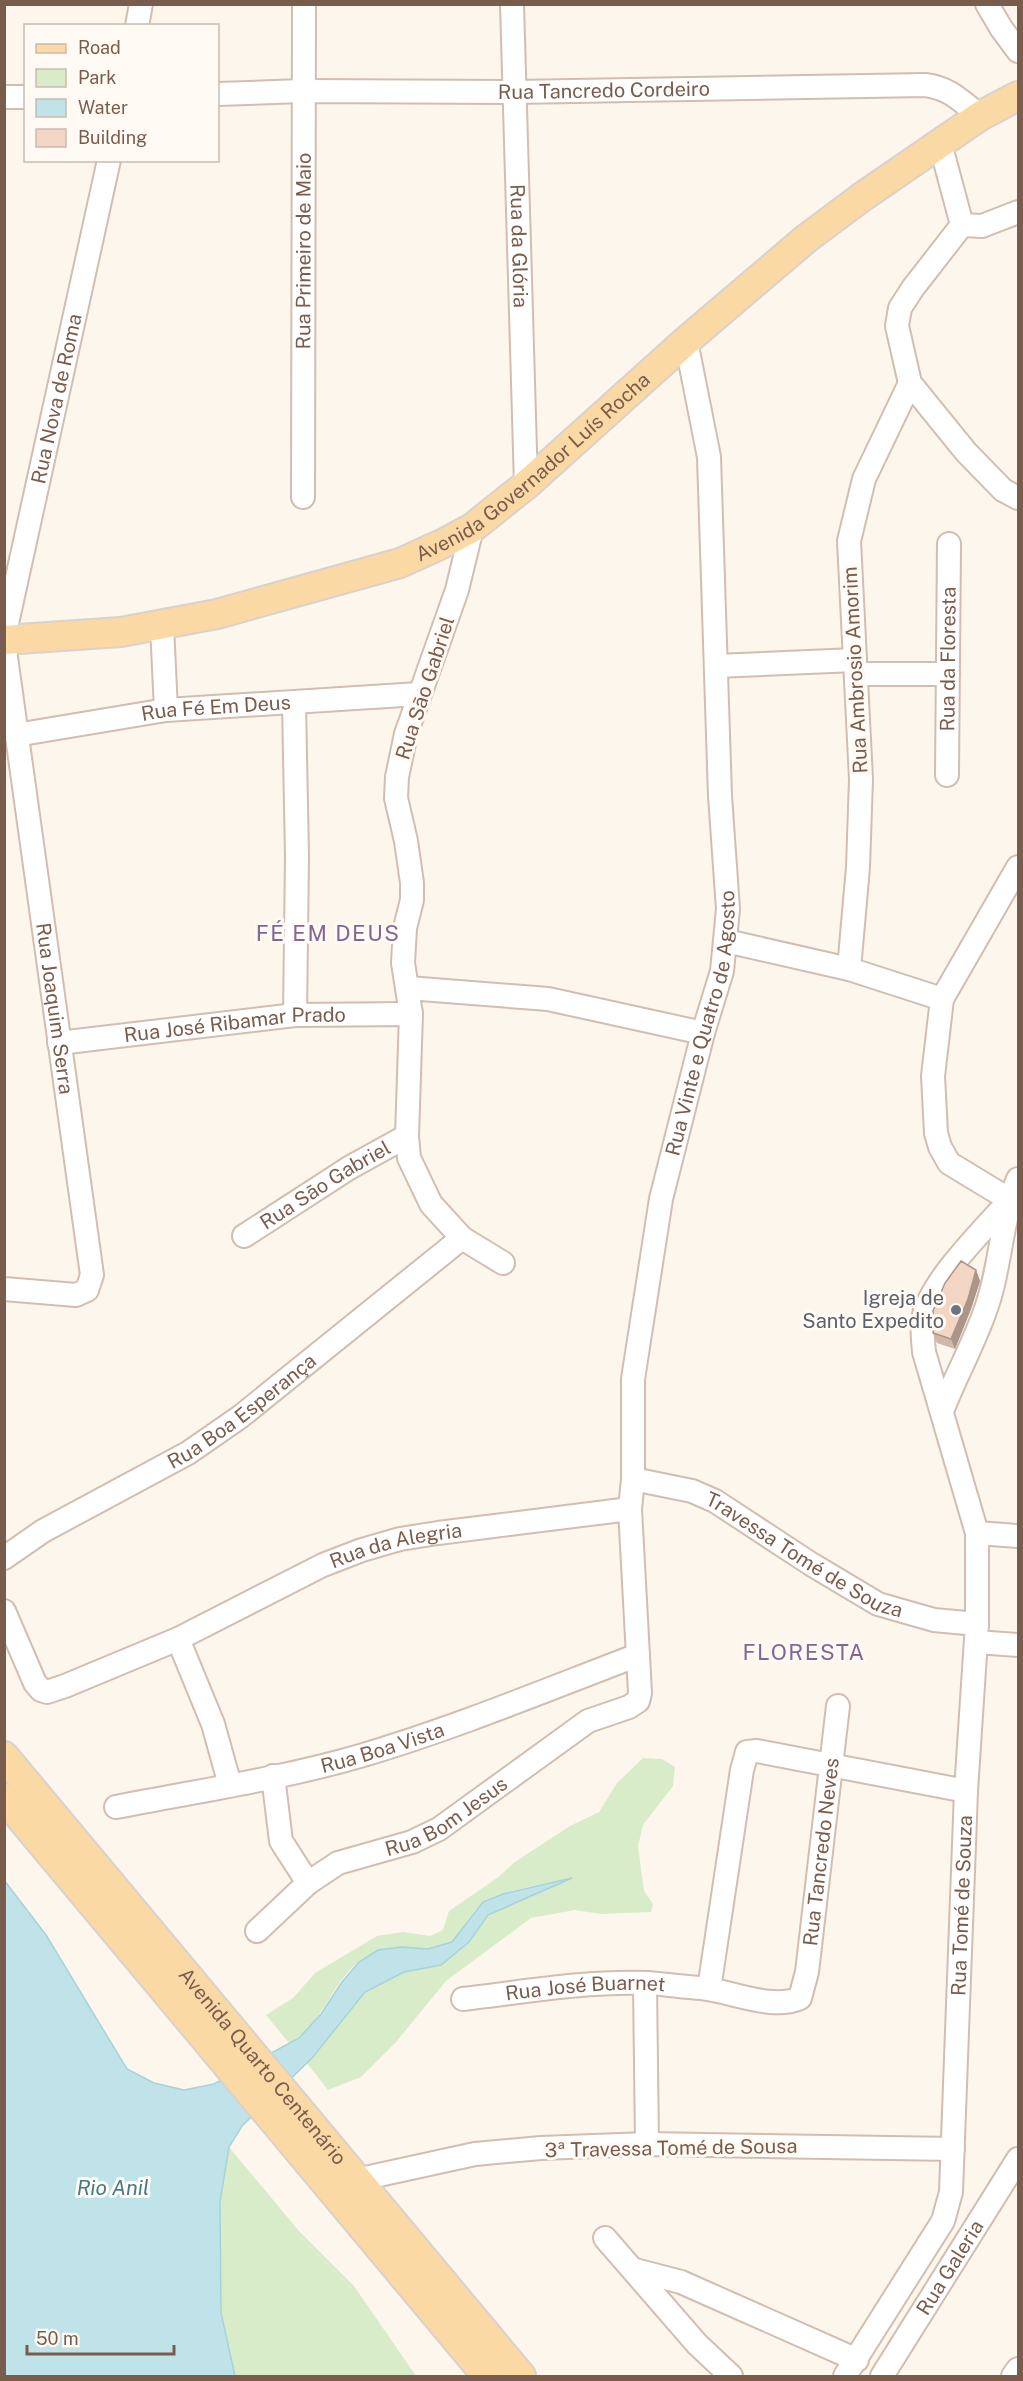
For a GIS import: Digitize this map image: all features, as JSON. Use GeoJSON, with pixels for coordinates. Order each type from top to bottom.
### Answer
{"type":"FeatureCollection","features":[{"type":"Feature","properties":{"kind":"main road","name":"Avenida Governador Luís Rocha"},"geometry":{"type":"LineString","coordinates":[[980,116],[1018,75]]}},
{"type":"Feature","properties":{"kind":"main road","name":"Avenida Governador Luís Rocha"},"geometry":{"type":"LineString","coordinates":[[4,640],[122,632],[217,614],[400,563],[472,528],[526,485],[686,341],[807,238],[862,197],[980,116],[1018,96]]}},
{"type":"Feature","properties":{"kind":"main road","name":"Avenida Quarto Centenário"},"geometry":{"type":"LineString","coordinates":[[4,1756],[214,2028],[298,2130],[488,2376]]}},
{"type":"Feature","properties":{"kind":"main road","name":"Avenida Quarto Centenário"},"geometry":{"type":"LineString","coordinates":[[4,1798],[214,2028]]}},
{"type":"Feature","properties":{"kind":"main road","name":"Avenida Quarto Centenário"},"geometry":{"type":"LineString","coordinates":[[298,2130],[356,2180],[521,2376]]}},
{"type":"Feature","properties":{"kind":"street"},"geometry":{"type":"LineString","coordinates":[[137,24],[141,4]]}},
{"type":"Feature","properties":{"kind":"street","name":"Rua Primeiro de Maio"},"geometry":{"type":"LineString","coordinates":[[303,497],[302,91],[304,4]]}},
{"type":"Feature","properties":{"kind":"street","name":"Rua da Glória"},"geometry":{"type":"LineString","coordinates":[[512,4],[526,485]]}},
{"type":"Feature","properties":{"kind":"street"},"geometry":{"type":"LineString","coordinates":[[987,4],[1018,51]]}},
{"type":"Feature","properties":{"kind":"street","name":"Rua Tancredo Cordeiro"},"geometry":{"type":"LineString","coordinates":[[219,94],[302,91],[514,92],[925,85],[940,87],[950,92],[980,116]]}},
{"type":"Feature","properties":{"kind":"street"},"geometry":{"type":"LineString","coordinates":[[4,97],[24,97]]}},
{"type":"Feature","properties":{"kind":"street"},"geometry":{"type":"LineString","coordinates":[[940,143],[962,225]]}},
{"type":"Feature","properties":{"kind":"street","name":"Rua Nova de Roma"},"geometry":{"type":"LineString","coordinates":[[4,640],[109,162]]}},
{"type":"Feature","properties":{"kind":"street"},"geometry":{"type":"LineString","coordinates":[[962,225],[982,226],[1018,212]]}},
{"type":"Feature","properties":{"kind":"street"},"geometry":{"type":"LineString","coordinates":[[962,225],[900,308],[897,326],[910,383],[966,452],[1002,490],[1018,498]]}},
{"type":"Feature","properties":{"kind":"street","name":"Rua Vinte e Quatro de Agosto"},"geometry":{"type":"LineString","coordinates":[[638,1701],[642,1686],[638,1655],[630,1509],[633,1479],[633,1379],[661,1199],[703,1033],[722,971],[728,909],[720,796],[709,457],[686,341]]}},
{"type":"Feature","properties":{"kind":"street","name":"Rua Ambrosio Amorim"},"geometry":{"type":"LineString","coordinates":[[849,969],[858,867],[861,779],[849,541],[864,479],[910,383]]}},
{"type":"Feature","properties":{"kind":"street","name":"Rua São Gabriel"},"geometry":{"type":"LineString","coordinates":[[472,528],[457,590],[406,734],[397,777],[396,798],[412,882],[412,900],[405,928],[403,963],[411,1014],[407,1136],[409,1158],[431,1204],[462,1238],[503,1263]]}},
{"type":"Feature","properties":{"kind":"street","name":"Rua da Floresta"},"geometry":{"type":"LineString","coordinates":[[947,775],[949,544]]}},
{"type":"Feature","properties":{"kind":"street"},"geometry":{"type":"LineString","coordinates":[[162,626],[166,710]]}},
{"type":"Feature","properties":{"kind":"street","name":"Rua Joaquim Serra"},"geometry":{"type":"LineString","coordinates":[[4,640],[12,723],[92,1281],[87,1290],[76,1295],[4,1289]]}},
{"type":"Feature","properties":{"kind":"street"},"geometry":{"type":"LineString","coordinates":[[716,666],[856,667],[948,674]]}},
{"type":"Feature","properties":{"kind":"street","name":"Rua Fé Em Deus"},"geometry":{"type":"LineString","coordinates":[[12,723],[166,710],[419,694]]}},
{"type":"Feature","properties":{"kind":"street"},"geometry":{"type":"LineString","coordinates":[[294,703],[297,856],[295,1015]]}},
{"type":"Feature","properties":{"kind":"street"},"geometry":{"type":"LineString","coordinates":[[942,1411],[984,1314],[993,1285],[1014,1190],[949,1163],[940,1148],[936,1133],[933,1076],[942,999],[1018,867]]}},
{"type":"Feature","properties":{"kind":"street"},"geometry":{"type":"LineString","coordinates":[[726,941],[849,969],[942,999]]}},
{"type":"Feature","properties":{"kind":"street"},"geometry":{"type":"LineString","coordinates":[[408,988],[548,999],[703,1033]]}},
{"type":"Feature","properties":{"kind":"street","name":"Rua José Ribamar Prado"},"geometry":{"type":"LineString","coordinates":[[59,1043],[295,1015],[411,1014]]}},
{"type":"Feature","properties":{"kind":"street","name":"Rua São Gabriel"},"geometry":{"type":"LineString","coordinates":[[244,1236],[350,1168],[407,1136]]}},
{"type":"Feature","properties":{"kind":"street","name":"Rua Tomé de Souza"},"geometry":{"type":"LineString","coordinates":[[851,2368],[943,2221],[951,2192],[966,1791],[976,1633],[977,1533],[924,1352],[922,1328],[924,1312],[948,1271],[1014,1190]]}},
{"type":"Feature","properties":{"kind":"street","name":"Rua Boa Esperança"},"geometry":{"type":"LineString","coordinates":[[4,1558],[43,1532],[188,1453],[240,1417],[462,1238]]}},
{"type":"Feature","properties":{"kind":"street","name":"Travessa Tomé de Souza"},"geometry":{"type":"LineString","coordinates":[[633,1479],[692,1491],[715,1501],[811,1564],[878,1604],[1018,1645]]}},
{"type":"Feature","properties":{"kind":"street","name":"Rua da Alegria"},"geometry":{"type":"LineString","coordinates":[[4,1611],[35,1683],[40,1690],[47,1692],[178,1639],[323,1565],[391,1542],[438,1533],[630,1509]]}},
{"type":"Feature","properties":{"kind":"street"},"geometry":{"type":"LineString","coordinates":[[977,1533],[1018,1536]]}},
{"type":"Feature","properties":{"kind":"street"},"geometry":{"type":"LineString","coordinates":[[178,1639],[213,1724],[230,1785]]}},
{"type":"Feature","properties":{"kind":"street","name":"Rua Boa Vista"},"geometry":{"type":"LineString","coordinates":[[116,1807],[273,1776],[359,1756],[447,1727],[638,1655]]}},
{"type":"Feature","properties":{"kind":"street","name":"Rua Bom Jesus"},"geometry":{"type":"LineString","coordinates":[[257,1931],[308,1883],[338,1863],[412,1842],[439,1829],[588,1720],[629,1707],[638,1701]]}},
{"type":"Feature","properties":{"kind":"street","name":"Rua Tancredo Neves"},"geometry":{"type":"LineString","coordinates":[[800,1998],[807,1972],[838,1706]]}},
{"type":"Feature","properties":{"kind":"street"},"geometry":{"type":"LineString","coordinates":[[709,1989],[742,1770],[746,1755],[751,1751],[966,1791]]}},
{"type":"Feature","properties":{"kind":"street"},"geometry":{"type":"LineString","coordinates":[[273,1776],[281,1841],[308,1883]]}},
{"type":"Feature","properties":{"kind":"street"},"geometry":{"type":"LineString","coordinates":[[645,1983],[647,2144]]}},
{"type":"Feature","properties":{"kind":"street","name":"Rua José Buarnet"},"geometry":{"type":"LineString","coordinates":[[463,1999],[569,1987],[645,1983],[709,1989],[777,2003],[790,2003],[800,1998]]}},
{"type":"Feature","properties":{"kind":"street","name":"3ª Travessa Tomé de Sousa"},"geometry":{"type":"LineString","coordinates":[[356,2180],[476,2154],[541,2148],[647,2144],[953,2149]]}},
{"type":"Feature","properties":{"kind":"street","name":"Rua Galeria"},"geometry":{"type":"LineString","coordinates":[[882,2376],[1018,2159]]}},
{"type":"Feature","properties":{"kind":"street"},"geometry":{"type":"LineString","coordinates":[[605,2238],[697,2344],[731,2376]]}},
{"type":"Feature","properties":{"kind":"street"},"geometry":{"type":"LineString","coordinates":[[635,2270],[681,2282],[851,2368]]}},
{"type":"Feature","properties":{"kind":"street"},"geometry":{"type":"LineString","coordinates":[[1013,2376],[1018,2368]]}},
{"type":"Feature","properties":{"kind":"green space"},"geometry":{"type":"Polygon","coordinates":[[[643,1758],[662,1759],[675,1767],[673,1786],[643,1825],[638,1846],[644,1891],[653,1904],[651,1912],[601,1914],[575,1910],[531,1918],[446,1981],[396,2042],[361,2077],[328,2090],[307,2063],[365,1992],[404,1972],[441,1965],[469,1942],[488,1915],[568,1879],[513,1891],[484,1902],[458,1936],[449,1943],[429,1949],[384,1950],[368,1956],[350,1970],[311,2025],[289,2043],[266,2015],[293,1998],[315,1973],[377,1936],[403,1932],[430,1936],[443,1930],[449,1911],[497,1878],[515,1862],[570,1826],[599,1812],[617,1783],[643,1758]]]}},
{"type":"Feature","properties":{"kind":"green space"},"geometry":{"type":"Polygon","coordinates":[[[229,2147],[299,2231],[354,2286],[416,2376],[235,2376],[221,2313],[220,2202],[229,2147]]]}},
{"type":"Feature","properties":{"kind":"water","name":"Rio Anil"},"geometry":{"type":"Polygon","coordinates":[[[572,1878],[488,1915],[469,1942],[441,1965],[404,1972],[365,1992],[312,2058],[242,2126],[229,2147],[220,2202],[221,2313],[235,2376],[5,2376],[4,1880],[46,1935],[127,2069],[154,2083],[184,2090],[214,2084],[299,2038],[321,2014],[342,1982],[359,1962],[378,1950],[402,1947],[428,1949],[452,1942],[483,1902],[503,1894],[572,1878]]]}},
{"type":"Feature","properties":{"kind":"building"},"geometry":{"type":"Polygon","coordinates":[[[961,1261],[976,1270],[968,1299],[951,1339],[933,1333],[933,1311],[945,1283],[961,1261]]]}},
{"type":"Feature","properties":{"kind":"place","name":"Igreja de Santo Expedito"},"geometry":{"type":"Point","coordinates":[956,1310]}},
{"type":"Feature","properties":{"kind":"district","name":"FÉ EM DEUS"},"geometry":{"type":"Point","coordinates":[328,933]}},
{"type":"Feature","properties":{"kind":"district","name":"FLORESTA"},"geometry":{"type":"Point","coordinates":[804,1652]}}]}
